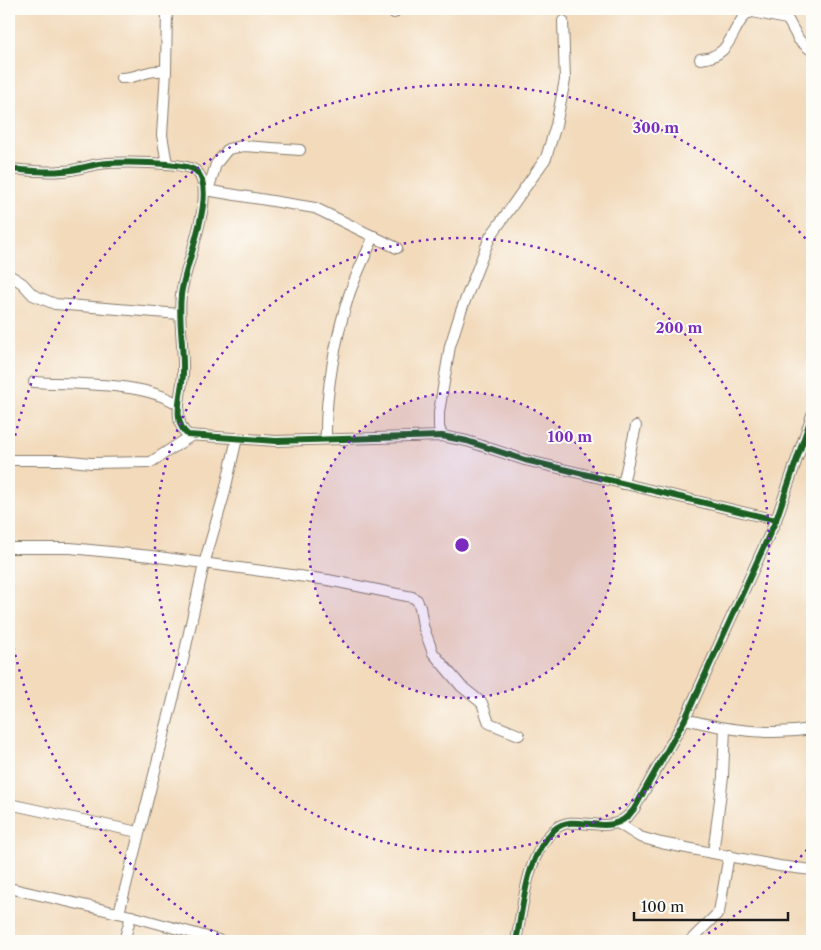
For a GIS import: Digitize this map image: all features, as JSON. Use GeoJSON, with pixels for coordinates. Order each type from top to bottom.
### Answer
{"type":"FeatureCollection","features":[{"type":"Feature","properties":{"kind":"street"},"geometry":{"type":"LineString","coordinates":[[167,9],[162,135],[168,164]]}},
{"type":"Feature","properties":{"kind":"street"},"geometry":{"type":"LineString","coordinates":[[700,59],[715,56],[724,49],[746,14],[753,12],[784,14],[799,40],[812,51]]}},
{"type":"Feature","properties":{"kind":"street"},"geometry":{"type":"LineString","coordinates":[[442,436],[439,427],[439,412],[450,346],[461,311],[490,237],[546,158],[553,134],[564,80],[563,21]]}},
{"type":"Feature","properties":{"kind":"street"},"geometry":{"type":"LineString","coordinates":[[121,78],[134,78],[149,71],[166,71]]}},
{"type":"Feature","properties":{"kind":"street"},"geometry":{"type":"LineString","coordinates":[[300,150],[243,146],[228,149],[216,164],[207,190],[202,215],[186,270],[180,314],[183,358],[179,405],[180,426],[183,431],[191,436],[276,441],[442,436],[467,441],[525,460],[776,520]]}},
{"type":"Feature","properties":{"kind":"street"},"geometry":{"type":"LineString","coordinates":[[9,169],[61,172],[102,164],[168,164],[186,166],[196,171],[207,190]]}},
{"type":"Feature","properties":{"kind":"street"},"geometry":{"type":"LineString","coordinates":[[207,190],[306,206],[397,248]]}},
{"type":"Feature","properties":{"kind":"street"},"geometry":{"type":"LineString","coordinates":[[326,439],[325,414],[341,328],[350,293],[374,236]]}},
{"type":"Feature","properties":{"kind":"street"},"geometry":{"type":"LineString","coordinates":[[9,275],[33,295],[55,304],[180,314]]}},
{"type":"Feature","properties":{"kind":"street"},"geometry":{"type":"LineString","coordinates":[[34,382],[160,394],[179,405]]}},
{"type":"Feature","properties":{"kind":"street"},"geometry":{"type":"LineString","coordinates":[[516,941],[526,889],[539,854],[554,831],[563,825],[619,824],[626,820],[634,809],[685,718],[776,520],[812,415]]}},
{"type":"Feature","properties":{"kind":"street"},"geometry":{"type":"LineString","coordinates":[[623,484],[636,426]]}},
{"type":"Feature","properties":{"kind":"street"},"geometry":{"type":"LineString","coordinates":[[9,460],[61,460],[91,463],[151,462],[191,436]]}},
{"type":"Feature","properties":{"kind":"street"},"geometry":{"type":"LineString","coordinates":[[119,913],[183,660],[204,564],[224,495],[237,438]]}},
{"type":"Feature","properties":{"kind":"street"},"geometry":{"type":"LineString","coordinates":[[9,548],[70,548],[204,564],[328,580],[412,597],[417,600],[420,607],[425,634],[433,653],[461,686],[482,703],[489,723],[519,735]]}},
{"type":"Feature","properties":{"kind":"street"},"geometry":{"type":"LineString","coordinates":[[685,718],[725,728],[773,733],[792,733],[812,729]]}},
{"type":"Feature","properties":{"kind":"street"},"geometry":{"type":"LineString","coordinates":[[713,852],[723,777],[725,728]]}},
{"type":"Feature","properties":{"kind":"street"},"geometry":{"type":"LineString","coordinates":[[9,804],[138,832]]}},
{"type":"Feature","properties":{"kind":"street"},"geometry":{"type":"LineString","coordinates":[[619,824],[631,832],[654,841],[778,866],[812,870]]}},
{"type":"Feature","properties":{"kind":"street"},"geometry":{"type":"LineString","coordinates":[[690,941],[719,912],[729,856]]}},
{"type":"Feature","properties":{"kind":"street"},"geometry":{"type":"LineString","coordinates":[[9,888],[119,913],[222,941]]}},
{"type":"Feature","properties":{"kind":"street"},"geometry":{"type":"LineString","coordinates":[[124,941],[131,916]]}},
{"type":"Feature","properties":{"kind":"cycle path"},"geometry":{"type":"LineString","coordinates":[[9,169],[55,172],[99,164],[134,163],[178,165],[196,171],[202,181],[204,194],[202,211],[183,282],[180,305],[183,374],[179,415],[180,423],[188,435],[276,441],[442,436],[467,441],[525,460],[776,520]]}},
{"type":"Feature","properties":{"kind":"cycle path"},"geometry":{"type":"LineString","coordinates":[[516,941],[527,882],[531,868],[544,841],[554,830],[563,824],[604,825],[614,824],[625,819],[634,809],[685,719],[776,520],[812,415]]}}]}
